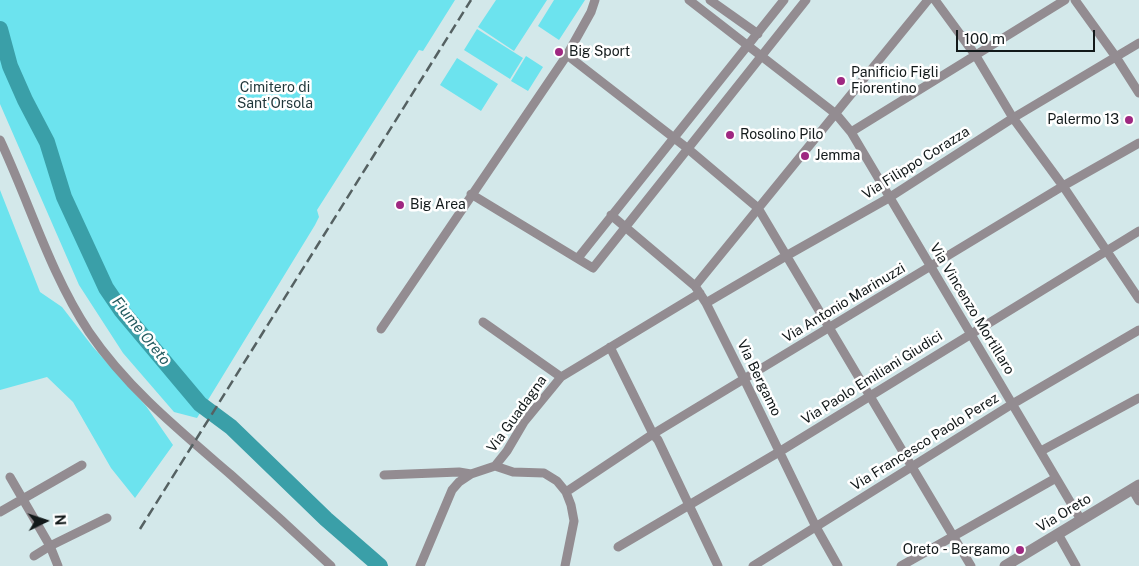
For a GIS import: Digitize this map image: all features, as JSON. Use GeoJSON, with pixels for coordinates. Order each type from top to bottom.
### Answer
{"type":"FeatureCollection","features":[{"type":"Feature","properties":{"kind":"street"},"geometry":{"type":"LineString","coordinates":[[381,329],[567,55],[596,0]]}},
{"type":"Feature","properties":{"kind":"street","name":"Via Vincenzo Mortillaro"},"geometry":{"type":"LineString","coordinates":[[689,0],[762,54],[836,114],[851,132],[1081,520]]}},
{"type":"Feature","properties":{"kind":"street"},"geometry":{"type":"LineString","coordinates":[[710,0],[758,34]]}},
{"type":"Feature","properties":{"kind":"street"},"geometry":{"type":"LineString","coordinates":[[578,258],[784,0]]}},
{"type":"Feature","properties":{"kind":"street"},"geometry":{"type":"LineString","coordinates":[[471,194],[593,268],[624,226],[806,0]]}},
{"type":"Feature","properties":{"kind":"street"},"geometry":{"type":"LineString","coordinates":[[698,290],[758,208],[928,0]]}},
{"type":"Feature","properties":{"kind":"street"},"geometry":{"type":"LineString","coordinates":[[935,0],[976,56],[1013,118],[1063,186],[1139,299]]}},
{"type":"Feature","properties":{"kind":"street"},"geometry":{"type":"LineString","coordinates":[[851,132],[1065,0]]}},
{"type":"Feature","properties":{"kind":"street"},"geometry":{"type":"LineString","coordinates":[[1075,0],[1139,93]]}},
{"type":"Feature","properties":{"kind":"street","name":"Via Filippo Corazza"},"geometry":{"type":"LineString","coordinates":[[706,304],[890,196],[1013,118],[1139,43]]}},
{"type":"Feature","properties":{"kind":"street"},"geometry":{"type":"LineString","coordinates":[[567,55],[687,148],[758,208],[971,566]]}},
{"type":"Feature","properties":{"kind":"street"},"geometry":{"type":"LineString","coordinates":[[0,140],[62,283],[88,331],[108,357],[135,388],[178,430],[275,513],[331,566]]}},
{"type":"Feature","properties":{"kind":"street","name":"Via Antonio Marinuzzi"},"geometry":{"type":"LineString","coordinates":[[566,492],[653,434],[1063,186],[1139,143]]}},
{"type":"Feature","properties":{"kind":"street","name":"Via Bergamo"},"geometry":{"type":"LineString","coordinates":[[612,215],[698,290],[744,379],[816,528],[838,566]]}},
{"type":"Feature","properties":{"kind":"street","name":"Via Paolo Emiliani Giudici"},"geometry":{"type":"LineString","coordinates":[[618,547],[779,452],[1139,231]]}},
{"type":"Feature","properties":{"kind":"street","name":"Via Guadagna"},"geometry":{"type":"LineString","coordinates":[[420,566],[452,490],[459,482],[471,474],[495,466],[507,451],[524,422],[561,377],[698,290]]}},
{"type":"Feature","properties":{"kind":"street"},"geometry":{"type":"LineString","coordinates":[[483,322],[561,377]]}},
{"type":"Feature","properties":{"kind":"street","name":"Via Francesco Paolo Perez"},"geometry":{"type":"LineString","coordinates":[[753,566],[1013,404],[1139,330]]}},
{"type":"Feature","properties":{"kind":"street"},"geometry":{"type":"LineString","coordinates":[[610,347],[653,434],[658,440],[718,566]]}},
{"type":"Feature","properties":{"kind":"street"},"geometry":{"type":"LineString","coordinates":[[1040,451],[1139,398]]}},
{"type":"Feature","properties":{"kind":"street"},"geometry":{"type":"LineString","coordinates":[[0,512],[82,465]]}},
{"type":"Feature","properties":{"kind":"street"},"geometry":{"type":"LineString","coordinates":[[495,466],[513,472],[544,473],[557,481],[566,492],[574,521],[565,566]]}},
{"type":"Feature","properties":{"kind":"street"},"geometry":{"type":"LineString","coordinates":[[384,475],[459,472],[471,474]]}},
{"type":"Feature","properties":{"kind":"street"},"geometry":{"type":"LineString","coordinates":[[10,477],[50,546],[58,566]]}},
{"type":"Feature","properties":{"kind":"street"},"geometry":{"type":"LineString","coordinates":[[901,566],[1056,478]]}},
{"type":"Feature","properties":{"kind":"street"},"geometry":{"type":"LineString","coordinates":[[1136,487],[1139,501]]}},
{"type":"Feature","properties":{"kind":"street","name":"Via Oreto"},"geometry":{"type":"LineString","coordinates":[[1005,566],[1136,487]]}},
{"type":"Feature","properties":{"kind":"street"},"geometry":{"type":"LineString","coordinates":[[34,556],[107,518]]}},
{"type":"Feature","properties":{"kind":"street"},"geometry":{"type":"LineString","coordinates":[[1058,534],[1076,566]]}},
{"type":"Feature","properties":{"kind":"green space","name":"Cimitero di Sant'Orsola"},"geometry":{"type":"Polygon","coordinates":[[[0,0],[455,0],[423,51],[419,50],[317,210],[319,217],[315,225],[197,418],[174,412],[123,353],[79,285],[0,104],[0,0]]]}},
{"type":"Feature","properties":{"kind":"green space"},"geometry":{"type":"Polygon","coordinates":[[[496,0],[547,0],[514,51],[478,27],[496,0]]]}},
{"type":"Feature","properties":{"kind":"green space"},"geometry":{"type":"Polygon","coordinates":[[[554,0],[585,0],[559,40],[538,26],[554,0]]]}},
{"type":"Feature","properties":{"kind":"green space"},"geometry":{"type":"Polygon","coordinates":[[[477,29],[523,58],[510,79],[464,50],[477,29]]]}},
{"type":"Feature","properties":{"kind":"green space"},"geometry":{"type":"Polygon","coordinates":[[[526,56],[543,67],[528,91],[511,81],[526,56]]]}},
{"type":"Feature","properties":{"kind":"green space"},"geometry":{"type":"Polygon","coordinates":[[[457,58],[498,84],[481,111],[440,85],[457,58]]]}},
{"type":"Feature","properties":{"kind":"green space"},"geometry":{"type":"Polygon","coordinates":[[[0,190],[40,292],[62,307],[93,347],[146,406],[173,445],[135,498],[111,468],[73,402],[47,377],[0,390],[0,190]]]}},
{"type":"Feature","properties":{"kind":"waterway","name":"Fiume Oreto"},"geometry":{"type":"LineString","coordinates":[[0,29],[10,66],[47,142],[64,197],[106,288],[121,310],[200,404],[231,427],[326,519],[380,566]]}},
{"type":"Feature","properties":{"kind":"railway"},"geometry":{"type":"LineString","coordinates":[[140,529],[471,0]]}},
{"type":"Feature","properties":{"kind":"place","name":"Big Sport"},"geometry":{"type":"Point","coordinates":[559,52]}},
{"type":"Feature","properties":{"kind":"place","name":"Panificio Figli Fiorentino"},"geometry":{"type":"Point","coordinates":[841,81]}},
{"type":"Feature","properties":{"kind":"place","name":"Palermo 13"},"geometry":{"type":"Point","coordinates":[1129,120]}},
{"type":"Feature","properties":{"kind":"place","name":"Rosolino Pilo"},"geometry":{"type":"Point","coordinates":[730,135]}},
{"type":"Feature","properties":{"kind":"place","name":"Jemma"},"geometry":{"type":"Point","coordinates":[805,156]}},
{"type":"Feature","properties":{"kind":"place","name":"Big Area"},"geometry":{"type":"Point","coordinates":[400,205]}},
{"type":"Feature","properties":{"kind":"place","name":"Oreto - Bergamo"},"geometry":{"type":"Point","coordinates":[1020,550]}}]}
